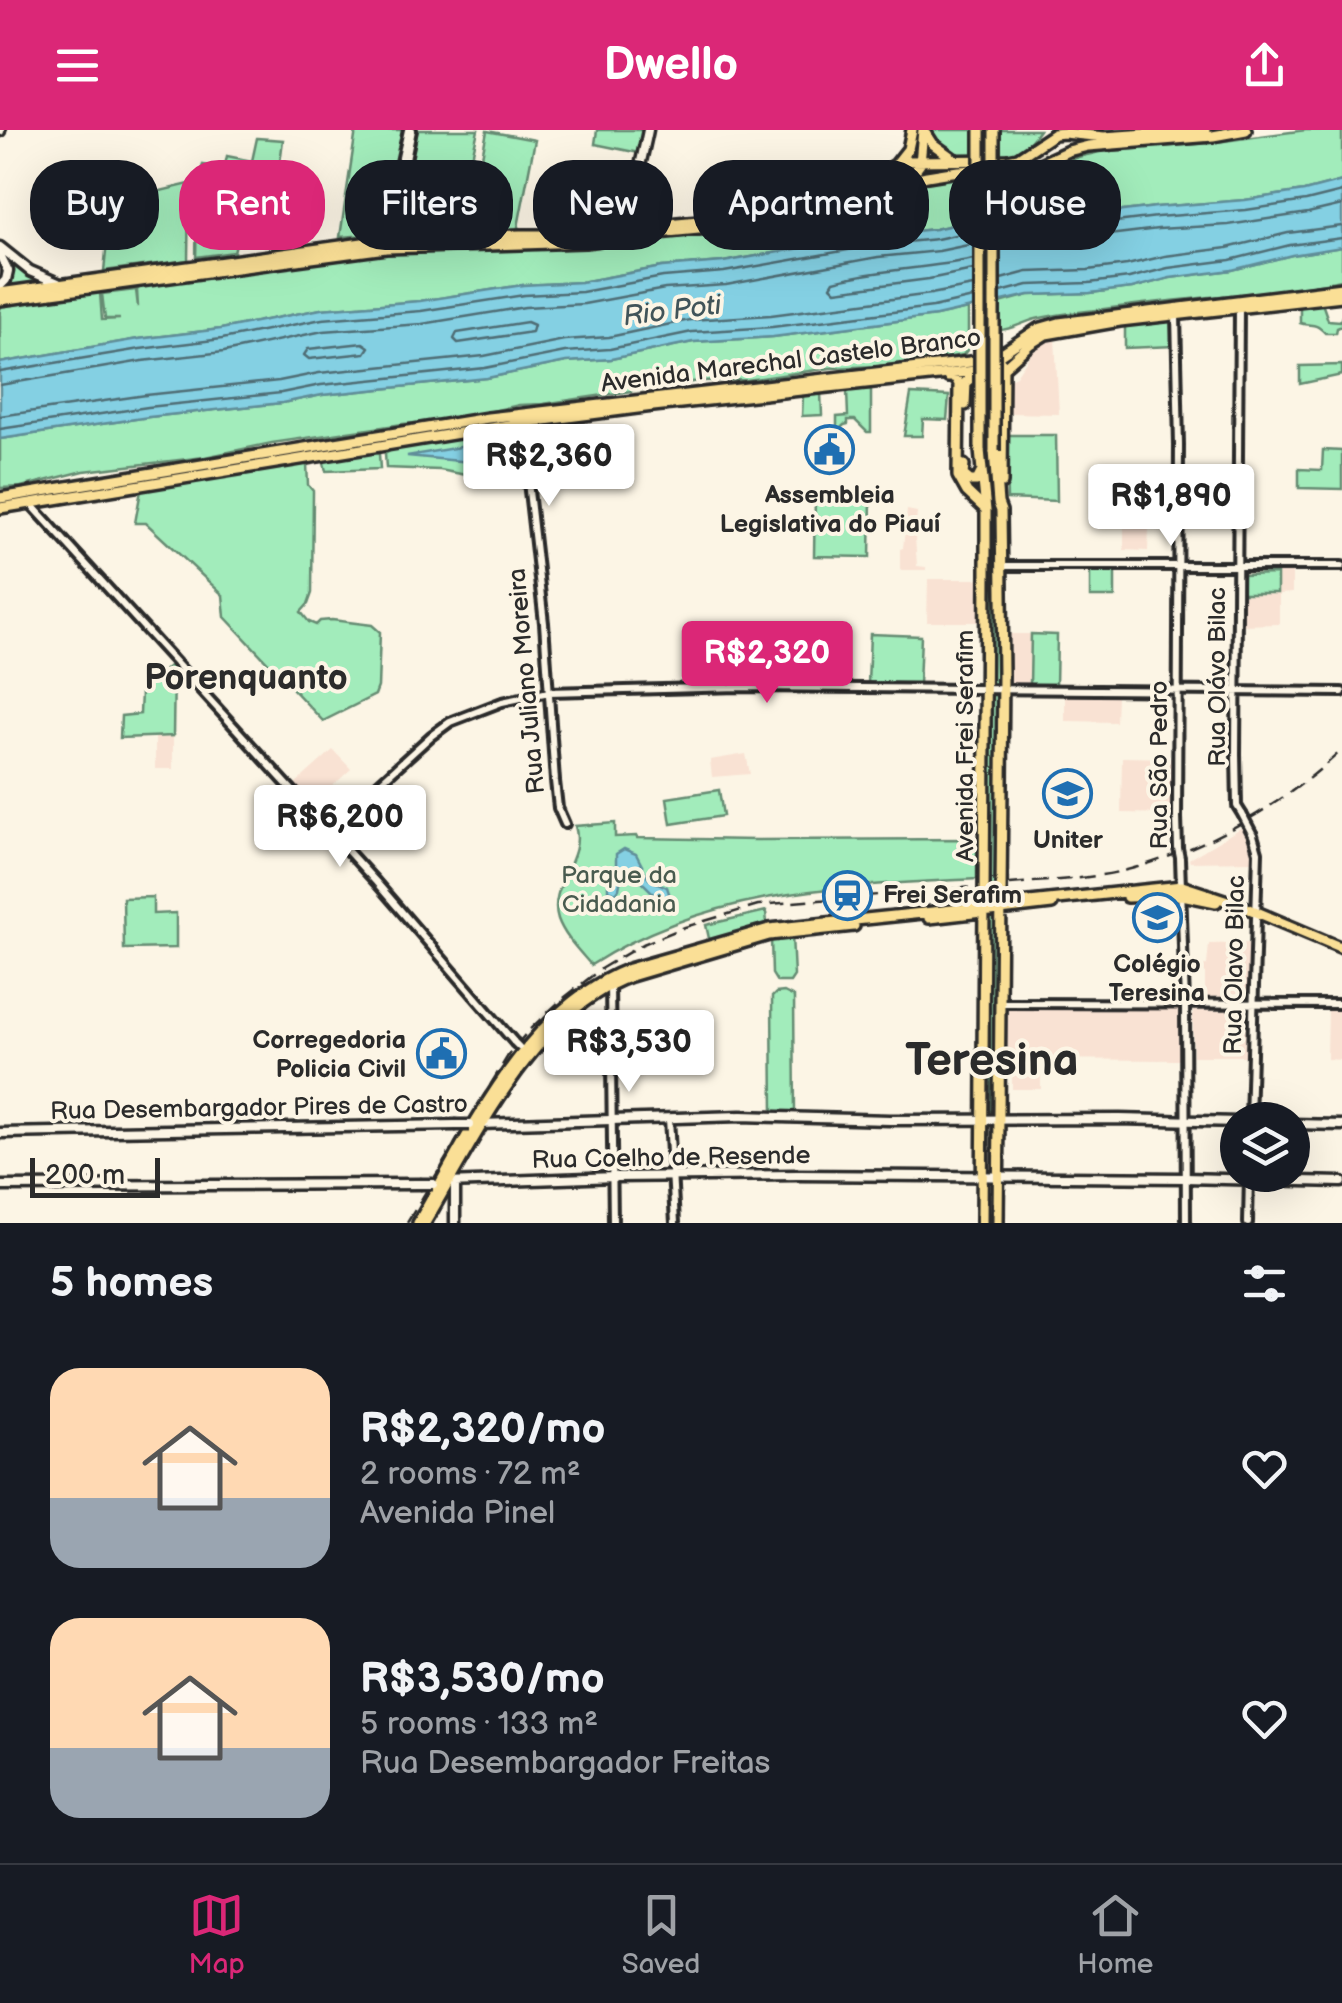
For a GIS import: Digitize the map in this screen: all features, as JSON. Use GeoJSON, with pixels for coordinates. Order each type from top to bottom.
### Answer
{"type":"FeatureCollection","features":[{"type":"Feature","properties":{"kind":"main road"},"geometry":{"type":"LineString","coordinates":[[646,160],[651,130]]}},
{"type":"Feature","properties":{"kind":"main road"},"geometry":{"type":"LineString","coordinates":[[899,160],[908,148],[912,130]]}},
{"type":"Feature","properties":{"kind":"main road"},"geometry":{"type":"LineString","coordinates":[[921,160],[924,130]]}},
{"type":"Feature","properties":{"kind":"main road"},"geometry":{"type":"LineString","coordinates":[[924,130],[954,160]]}},
{"type":"Feature","properties":{"kind":"main road"},"geometry":{"type":"LineString","coordinates":[[980,130],[988,450]]}},
{"type":"Feature","properties":{"kind":"main road"},"geometry":{"type":"LineString","coordinates":[[988,450],[992,130]]}},
{"type":"Feature","properties":{"kind":"main road"},"geometry":{"type":"LineString","coordinates":[[1006,160],[1023,154],[1046,132],[1116,137],[1206,130]]}},
{"type":"Feature","properties":{"kind":"main road"},"geometry":{"type":"LineString","coordinates":[[929,176],[1033,167],[1088,146],[1246,130]]}},
{"type":"Feature","properties":{"kind":"main road"},"geometry":{"type":"LineString","coordinates":[[1063,131],[1070,142],[1065,152]]}},
{"type":"Feature","properties":{"kind":"main road"},"geometry":{"type":"LineString","coordinates":[[1046,132],[1053,149],[1065,152]]}},
{"type":"Feature","properties":{"kind":"main road"},"geometry":{"type":"LineString","coordinates":[[0,293],[345,246]]}},
{"type":"Feature","properties":{"kind":"main road"},"geometry":{"type":"LineString","coordinates":[[0,247],[38,276],[62,284]]}},
{"type":"Feature","properties":{"kind":"main road"},"geometry":{"type":"LineString","coordinates":[[0,293],[372,250]]}},
{"type":"Feature","properties":{"kind":"main road"},"geometry":{"type":"LineString","coordinates":[[0,255],[8,271],[0,293]]}},
{"type":"Feature","properties":{"kind":"main road","name":"Avenida Marechal Castelo Branco"},"geometry":{"type":"LineString","coordinates":[[837,382],[996,357],[1048,326],[1111,315],[1239,308],[1335,294],[1342,288]]}},
{"type":"Feature","properties":{"kind":"main road","name":"Avenida Marechal Castelo Branco"},"geometry":{"type":"LineString","coordinates":[[0,508],[462,426],[837,382],[1002,368],[1046,334],[1176,311],[1335,294]]}},
{"type":"Feature","properties":{"kind":"main road"},"geometry":{"type":"LineString","coordinates":[[996,357],[1002,361],[1001,511]]}},
{"type":"Feature","properties":{"kind":"main road"},"geometry":{"type":"LineString","coordinates":[[982,369],[969,378],[962,396],[958,476],[968,494],[986,510]]}},
{"type":"Feature","properties":{"kind":"main road"},"geometry":{"type":"LineString","coordinates":[[924,376],[955,378],[959,384],[964,475],[973,483]]}},
{"type":"Feature","properties":{"kind":"main road","name":"Avenida Frei Serafim"},"geometry":{"type":"LineString","coordinates":[[988,450],[1001,511],[998,1223]]}},
{"type":"Feature","properties":{"kind":"main road","name":"Avenida Frei Serafim"},"geometry":{"type":"LineString","coordinates":[[982,1223],[986,510],[982,471],[988,450]]}},
{"type":"Feature","properties":{"kind":"main road","name":"Avenida Marechal Castelo Branco"},"geometry":{"type":"LineString","coordinates":[[0,498],[274,458]]}},
{"type":"Feature","properties":{"kind":"main road"},"geometry":{"type":"LineString","coordinates":[[968,494],[982,471]]}},
{"type":"Feature","properties":{"kind":"main road"},"geometry":{"type":"LineString","coordinates":[[966,908],[978,901],[985,887]]}},
{"type":"Feature","properties":{"kind":"main road"},"geometry":{"type":"LineString","coordinates":[[426,1223],[476,1124],[520,1049],[569,1015],[608,980],[630,972],[770,935],[1182,890],[1256,915],[1342,951]]}},
{"type":"Feature","properties":{"kind":"main road"},"geometry":{"type":"LineString","coordinates":[[653,966],[769,928],[985,909]]}},
{"type":"Feature","properties":{"kind":"main road","name":"Rua Desembargador Pires de Castro"},"geometry":{"type":"LineString","coordinates":[[0,1133],[669,1117],[1220,1121]]}},
{"type":"Feature","properties":{"kind":"main road"},"geometry":{"type":"LineString","coordinates":[[418,1223],[456,1171],[476,1124]]}},
{"type":"Feature","properties":{"kind":"main road"},"geometry":{"type":"LineString","coordinates":[[1310,1125],[1342,1126]]}},
{"type":"Feature","properties":{"kind":"main road","name":"Rua Coelho de Resende"},"geometry":{"type":"LineString","coordinates":[[0,1186],[444,1184],[673,1176],[1220,1178]]}},
{"type":"Feature","properties":{"kind":"main road","name":"Rua Coelho de Resende"},"geometry":{"type":"LineString","coordinates":[[1310,1181],[1342,1182]]}},
{"type":"Feature","properties":{"kind":"main road"},"geometry":{"type":"LineString","coordinates":[[444,1184],[455,1223]]}},
{"type":"Feature","properties":{"kind":"street"},"geometry":{"type":"LineString","coordinates":[[404,160],[410,130]]}},
{"type":"Feature","properties":{"kind":"street","name":"Rua Olávo Bilac"},"geometry":{"type":"LineString","coordinates":[[1237,806],[1239,308]]}},
{"type":"Feature","properties":{"kind":"street","name":"Rua São Pedro"},"geometry":{"type":"LineString","coordinates":[[1176,311],[1176,818],[1185,1004],[1186,1223]]}},
{"type":"Feature","properties":{"kind":"street","name":"Rua Juliano Moreira"},"geometry":{"type":"LineString","coordinates":[[521,418],[558,808],[564,824]]}},
{"type":"Feature","properties":{"kind":"street"},"geometry":{"type":"LineString","coordinates":[[30,503],[416,927],[520,1049]]}},
{"type":"Feature","properties":{"kind":"street"},"geometry":{"type":"LineString","coordinates":[[1001,566],[1342,566]]}},
{"type":"Feature","properties":{"kind":"street"},"geometry":{"type":"LineString","coordinates":[[328,830],[450,722],[502,702],[549,692],[739,687],[1342,692]]}},
{"type":"Feature","properties":{"kind":"street","name":"Rua Olavo Bilac"},"geometry":{"type":"LineString","coordinates":[[1237,806],[1258,852],[1251,1102]]}},
{"type":"Feature","properties":{"kind":"street"},"geometry":{"type":"LineString","coordinates":[[608,980],[614,1223]]}},
{"type":"Feature","properties":{"kind":"street"},"geometry":{"type":"LineString","coordinates":[[1000,1003],[1342,1004]]}},
{"type":"Feature","properties":{"kind":"street"},"geometry":{"type":"LineString","coordinates":[[669,1117],[675,1223]]}},
{"type":"Feature","properties":{"kind":"street"},"geometry":{"type":"LineString","coordinates":[[1248,1223],[1249,1192]]}},
{"type":"Feature","properties":{"kind":"shaded area"},"geometry":{"type":"Polygon","coordinates":[[[1055,338],[1059,414],[1007,413],[1007,380],[1016,376],[1036,346],[1055,338]]]}},
{"type":"Feature","properties":{"kind":"shaded area"},"geometry":{"type":"Polygon","coordinates":[[[907,510],[917,512],[917,566],[926,570],[900,570],[907,510]]]}},
{"type":"Feature","properties":{"kind":"shaded area"},"geometry":{"type":"Polygon","coordinates":[[[1124,528],[1149,528],[1148,551],[1124,550],[1124,528]]]}},
{"type":"Feature","properties":{"kind":"shaded area"},"geometry":{"type":"Polygon","coordinates":[[[1241,570],[1292,570],[1292,593],[1279,594],[1279,624],[1240,625],[1241,570]]]}},
{"type":"Feature","properties":{"kind":"shaded area"},"geometry":{"type":"Polygon","coordinates":[[[928,579],[979,579],[979,622],[927,622],[928,579]]]}},
{"type":"Feature","properties":{"kind":"shaded area"},"geometry":{"type":"Polygon","coordinates":[[[1008,634],[1031,634],[1030,686],[1008,685],[1008,634]]]}},
{"type":"Feature","properties":{"kind":"shaded area"},"geometry":{"type":"Polygon","coordinates":[[[1065,695],[1117,695],[1116,722],[1065,721],[1065,695]]]}},
{"type":"Feature","properties":{"kind":"shaded area"},"geometry":{"type":"Polygon","coordinates":[[[173,736],[173,769],[155,769],[155,737],[173,736]]]}},
{"type":"Feature","properties":{"kind":"shaded area"},"geometry":{"type":"Polygon","coordinates":[[[333,750],[351,769],[312,805],[294,785],[333,750]]]}},
{"type":"Feature","properties":{"kind":"shaded area"},"geometry":{"type":"Polygon","coordinates":[[[746,754],[750,774],[712,777],[710,760],[746,754]]]}},
{"type":"Feature","properties":{"kind":"shaded area"},"geometry":{"type":"Polygon","coordinates":[[[1122,757],[1174,758],[1175,814],[1121,813],[1122,757]]]}},
{"type":"Feature","properties":{"kind":"shaded area"},"geometry":{"type":"Polygon","coordinates":[[[1244,826],[1254,843],[1254,861],[1190,862],[1189,859],[1244,826]]]}},
{"type":"Feature","properties":{"kind":"shaded area"},"geometry":{"type":"Polygon","coordinates":[[[1251,943],[1249,996],[1205,997],[1205,973],[1192,973],[1192,967],[1207,965],[1209,944],[1251,943]]]}},
{"type":"Feature","properties":{"kind":"shaded area"},"geometry":{"type":"Polygon","coordinates":[[[1005,1007],[1182,1008],[1181,1060],[1005,1059],[1005,1007]]]}},
{"type":"Feature","properties":{"kind":"shaded area"},"geometry":{"type":"Polygon","coordinates":[[[1328,1008],[1342,1008],[1342,1060],[1327,1059],[1328,1008]]]}},
{"type":"Feature","properties":{"kind":"shaded area"},"geometry":{"type":"Polygon","coordinates":[[[1245,1010],[1246,1056],[1193,1056],[1193,1011],[1245,1010]]]}},
{"type":"Feature","properties":{"kind":"shaded area"},"geometry":{"type":"Polygon","coordinates":[[[1012,1065],[1041,1066],[1041,1089],[1012,1089],[1012,1065]]]}},
{"type":"Feature","properties":{"kind":"green space"},"geometry":{"type":"Polygon","coordinates":[[[356,130],[406,130],[399,160],[352,160],[356,130]]]}},
{"type":"Feature","properties":{"kind":"green space"},"geometry":{"type":"Polygon","coordinates":[[[418,130],[478,130],[471,160],[411,160],[418,130]]]}},
{"type":"Feature","properties":{"kind":"green space"},"geometry":{"type":"Polygon","coordinates":[[[597,130],[644,130],[639,153],[595,144],[597,130]]]}},
{"type":"Feature","properties":{"kind":"green space"},"geometry":{"type":"Polygon","coordinates":[[[929,130],[975,130],[974,157],[948,150],[929,130]]]}},
{"type":"Feature","properties":{"kind":"green space"},"geometry":{"type":"Polygon","coordinates":[[[999,130],[1039,130],[1022,148],[999,154],[999,130]]]}},
{"type":"Feature","properties":{"kind":"green space"},"geometry":{"type":"Polygon","coordinates":[[[1306,130],[1342,130],[1342,181],[1245,200],[1121,211],[1121,160],[1070,160],[1098,152],[1306,130]]]}},
{"type":"Feature","properties":{"kind":"green space"},"geometry":{"type":"Polygon","coordinates":[[[487,131],[535,140],[517,232],[513,232],[513,160],[481,160],[487,131]]]}},
{"type":"Feature","properties":{"kind":"green space"},"geometry":{"type":"Polygon","coordinates":[[[257,138],[283,140],[280,160],[252,160],[257,138]]]}},
{"type":"Feature","properties":{"kind":"green space"},"geometry":{"type":"Polygon","coordinates":[[[949,178],[949,226],[929,230],[929,181],[949,178]]]}},
{"type":"Feature","properties":{"kind":"green space"},"geometry":{"type":"Polygon","coordinates":[[[179,186],[179,250],[188,250],[188,260],[104,271],[106,250],[159,250],[159,191],[179,186]]]}},
{"type":"Feature","properties":{"kind":"green space"},"geometry":{"type":"Polygon","coordinates":[[[345,204],[345,237],[340,237],[345,204]]]}},
{"type":"Feature","properties":{"kind":"green space"},"geometry":{"type":"Polygon","coordinates":[[[693,235],[693,250],[791,250],[581,282],[523,285],[420,301],[321,309],[221,329],[0,363],[0,305],[97,291],[102,320],[120,319],[105,319],[102,294],[136,290],[138,307],[140,287],[365,254],[533,248],[673,250],[673,237],[693,235]]]}},
{"type":"Feature","properties":{"kind":"green space"},"geometry":{"type":"Polygon","coordinates":[[[1342,247],[1342,280],[1061,314],[999,330],[1000,303],[1029,295],[1132,288],[1342,247]]]}},
{"type":"Feature","properties":{"kind":"green space"},"geometry":{"type":"Polygon","coordinates":[[[196,250],[234,250],[234,252],[196,257],[196,250]]]}},
{"type":"Feature","properties":{"kind":"green space"},"geometry":{"type":"Polygon","coordinates":[[[14,261],[45,282],[6,287],[12,277],[10,263],[14,261]]]}},
{"type":"Feature","properties":{"kind":"green space"},"geometry":{"type":"Polygon","coordinates":[[[1322,303],[1328,320],[1340,321],[1342,316],[1342,326],[1336,333],[1300,323],[1300,306],[1322,303]]]}},
{"type":"Feature","properties":{"kind":"green space"},"geometry":{"type":"Polygon","coordinates":[[[968,309],[968,349],[963,355],[747,380],[699,381],[519,405],[452,420],[84,471],[21,487],[0,488],[0,439],[322,395],[487,378],[693,342],[773,337],[968,309]]]}},
{"type":"Feature","properties":{"kind":"green space"},"geometry":{"type":"Polygon","coordinates":[[[1174,319],[1175,346],[1125,348],[1125,326],[1174,319]]]}},
{"type":"Feature","properties":{"kind":"green space"},"geometry":{"type":"Polygon","coordinates":[[[1342,365],[1342,375],[1300,384],[1300,366],[1342,365]]]}},
{"type":"Feature","properties":{"kind":"green space"},"geometry":{"type":"Polygon","coordinates":[[[871,389],[871,432],[855,420],[848,420],[837,432],[837,417],[848,416],[847,391],[871,389]]]}},
{"type":"Feature","properties":{"kind":"green space"},"geometry":{"type":"Polygon","coordinates":[[[821,393],[822,415],[802,416],[803,396],[821,393]]]}},
{"type":"Feature","properties":{"kind":"green space"},"geometry":{"type":"Polygon","coordinates":[[[911,394],[949,396],[947,420],[923,419],[922,436],[904,436],[911,394]]]}},
{"type":"Feature","properties":{"kind":"green space"},"geometry":{"type":"Polygon","coordinates":[[[984,429],[997,519],[998,687],[991,686],[991,503],[984,429]]]}},
{"type":"Feature","properties":{"kind":"green space"},"geometry":{"type":"Polygon","coordinates":[[[500,430],[505,463],[512,463],[500,476],[487,479],[440,470],[386,468],[385,454],[396,447],[500,430]]]}},
{"type":"Feature","properties":{"kind":"green space"},"geometry":{"type":"Polygon","coordinates":[[[1005,435],[1056,435],[1057,501],[1007,499],[1005,435]]]}},
{"type":"Feature","properties":{"kind":"green space"},"geometry":{"type":"Polygon","coordinates":[[[1323,450],[1342,451],[1342,489],[1299,488],[1299,469],[1322,470],[1323,450]]]}},
{"type":"Feature","properties":{"kind":"green space"},"geometry":{"type":"Polygon","coordinates":[[[376,452],[380,469],[326,471],[323,459],[376,452]]]}},
{"type":"Feature","properties":{"kind":"green space"},"geometry":{"type":"Polygon","coordinates":[[[307,464],[308,485],[313,491],[312,593],[301,612],[316,625],[332,620],[372,625],[380,632],[375,695],[323,721],[225,617],[223,595],[146,523],[135,523],[141,490],[307,464]]]}},
{"type":"Feature","properties":{"kind":"green space"},"geometry":{"type":"Polygon","coordinates":[[[815,493],[871,498],[870,557],[814,556],[815,493]]]}},
{"type":"Feature","properties":{"kind":"green space"},"geometry":{"type":"Polygon","coordinates":[[[1115,571],[1115,597],[1090,597],[1090,572],[1115,571]]]}},
{"type":"Feature","properties":{"kind":"green space"},"geometry":{"type":"Polygon","coordinates":[[[1277,574],[1277,593],[1242,593],[1242,575],[1277,574]]]}},
{"type":"Feature","properties":{"kind":"green space"},"geometry":{"type":"Polygon","coordinates":[[[870,634],[921,636],[919,685],[868,684],[870,634]]]}},
{"type":"Feature","properties":{"kind":"green space"},"geometry":{"type":"Polygon","coordinates":[[[1031,634],[1057,635],[1056,686],[1030,686],[1031,634]]]}},
{"type":"Feature","properties":{"kind":"green space"},"geometry":{"type":"Polygon","coordinates":[[[171,664],[173,736],[120,738],[121,716],[140,714],[141,692],[171,664]]]}},
{"type":"Feature","properties":{"kind":"green space"},"geometry":{"type":"Polygon","coordinates":[[[990,694],[997,694],[996,903],[988,904],[990,694]]]}},
{"type":"Feature","properties":{"kind":"green space"},"geometry":{"type":"Polygon","coordinates":[[[719,790],[723,816],[671,824],[667,798],[719,790]]]}},
{"type":"Feature","properties":{"kind":"green space","name":"Parque da Cidadania"},"geometry":{"type":"Polygon","coordinates":[[[615,823],[615,837],[637,838],[977,839],[977,879],[826,889],[729,906],[682,920],[591,965],[558,919],[558,895],[575,850],[575,826],[615,823]]]}},
{"type":"Feature","properties":{"kind":"green space"},"geometry":{"type":"Polygon","coordinates":[[[153,897],[153,914],[176,913],[176,948],[124,949],[123,898],[153,897]]]}},
{"type":"Feature","properties":{"kind":"green space"},"geometry":{"type":"Polygon","coordinates":[[[766,911],[767,925],[710,943],[706,925],[766,911]]]}},
{"type":"Feature","properties":{"kind":"green space"},"geometry":{"type":"Polygon","coordinates":[[[988,916],[996,916],[995,1111],[987,1111],[988,916]]]}},
{"type":"Feature","properties":{"kind":"green space"},"geometry":{"type":"Polygon","coordinates":[[[792,935],[794,976],[790,982],[777,982],[772,974],[771,937],[792,935]]]}},
{"type":"Feature","properties":{"kind":"green space"},"geometry":{"type":"Polygon","coordinates":[[[784,992],[794,997],[795,1115],[773,1115],[772,997],[784,992]]]}},
{"type":"Feature","properties":{"kind":"green space"},"geometry":{"type":"Polygon","coordinates":[[[638,1023],[679,1023],[679,1050],[638,1050],[638,1023]]]}},
{"type":"Feature","properties":{"kind":"water","name":"Rio Poti"},"geometry":{"type":"Polygon","coordinates":[[[1342,181],[1342,247],[1132,288],[1029,295],[936,316],[773,337],[693,342],[487,378],[322,395],[0,439],[0,363],[5,362],[221,329],[321,309],[420,301],[523,285],[581,282],[791,250],[929,250],[929,230],[949,226],[949,250],[1121,250],[1121,211],[1304,191],[1342,181]]]}},
{"type":"Feature","properties":{"kind":"water"},"geometry":{"type":"Polygon","coordinates":[[[478,444],[490,446],[488,461],[407,456],[478,444]]]}},
{"type":"Feature","properties":{"kind":"water"},"geometry":{"type":"Polygon","coordinates":[[[624,849],[636,854],[649,879],[667,887],[667,899],[660,900],[626,870],[616,893],[608,890],[616,871],[616,854],[624,849]]]}},
{"type":"Feature","properties":{"kind":"pier"},"geometry":{"type":"Polygon","coordinates":[[[974,250],[996,250],[996,309],[974,313],[974,250]]]}},
{"type":"Feature","properties":{"kind":"railway"},"geometry":{"type":"LineString","coordinates":[[1010,884],[1109,874],[1169,857],[1223,833],[1273,804],[1342,750]]}},
{"type":"Feature","properties":{"kind":"railway"},"geometry":{"type":"LineString","coordinates":[[407,1223],[509,1054],[560,1001],[602,968],[643,944],[685,927],[758,905],[975,887]]}},
{"type":"Feature","properties":{"kind":"place","name":"Assembleia Legislativa do Piauí"},"geometry":{"type":"Point","coordinates":[830,449]}},
{"type":"Feature","properties":{"kind":"place","name":"Uniter"},"geometry":{"type":"Point","coordinates":[1068,794]}},
{"type":"Feature","properties":{"kind":"place","name":"Frei Serafim"},"geometry":{"type":"Point","coordinates":[848,895]}},
{"type":"Feature","properties":{"kind":"place","name":"Colégio Teresina"},"geometry":{"type":"Point","coordinates":[1157,918]}},
{"type":"Feature","properties":{"kind":"place","name":"Corregedoria Policia Civil"},"geometry":{"type":"Point","coordinates":[441,1054]}},
{"type":"Feature","properties":{"kind":"district","name":"Porenquanto"},"geometry":{"type":"Point","coordinates":[246,678]}},
{"type":"Feature","properties":{"kind":"district","name":"Teresina"},"geometry":{"type":"Point","coordinates":[992,1061]}}]}
